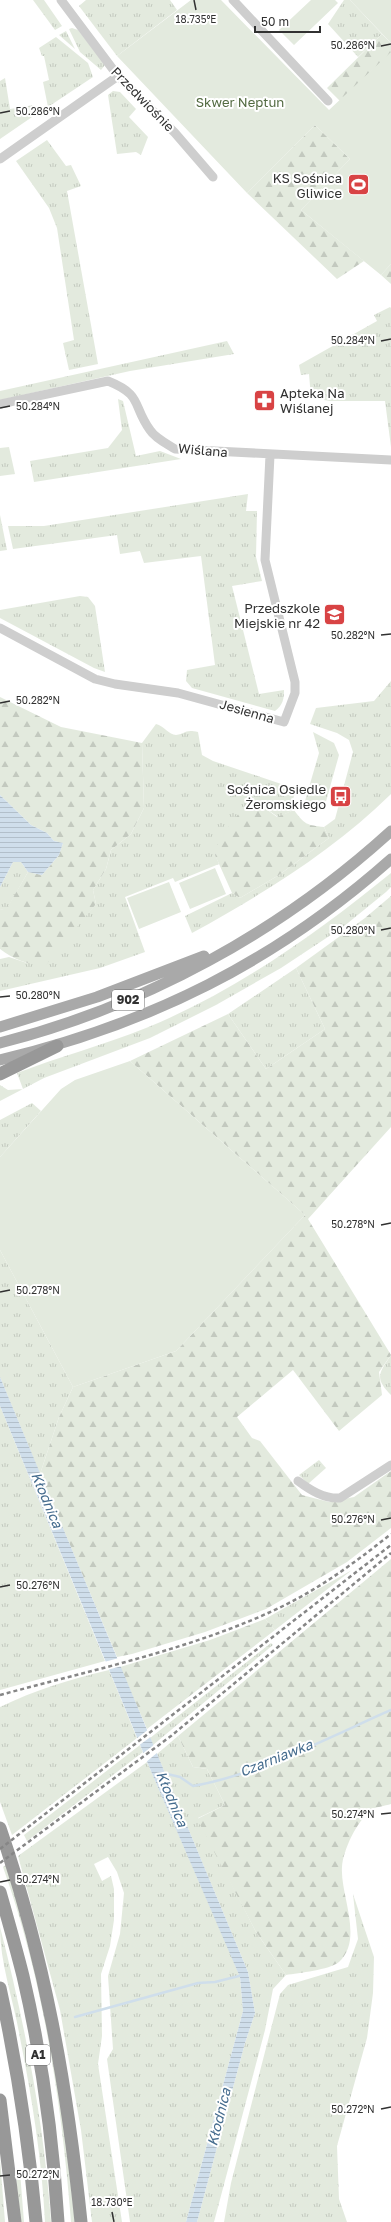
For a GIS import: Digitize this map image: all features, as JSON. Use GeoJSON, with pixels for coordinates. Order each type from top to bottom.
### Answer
{"type":"FeatureCollection","features":[{"type":"Feature","properties":{"kind":"highway"},"geometry":{"type":"LineString","coordinates":[[2,1066],[57,1046]]}},
{"type":"Feature","properties":{"kind":"highway"},"geometry":{"type":"LineString","coordinates":[[0,1828],[16,1875],[40,1964],[57,2036],[71,2125],[81,2222]]}},
{"type":"Feature","properties":{"kind":"highway","name":"A1"},"geometry":{"type":"LineString","coordinates":[[0,1892],[23,1976],[36,2038],[51,2144],[58,2222]]}},
{"type":"Feature","properties":{"kind":"highway","name":"A1"},"geometry":{"type":"LineString","coordinates":[[0,1988],[22,2101],[36,2222]]}},
{"type":"Feature","properties":{"kind":"highway"},"geometry":{"type":"LineString","coordinates":[[0,2100],[15,2222]]}},
{"type":"Feature","properties":{"kind":"main road","name":"902"},"geometry":{"type":"LineString","coordinates":[[0,1043],[56,1027],[146,993],[247,938],[332,880],[391,831]]}},
{"type":"Feature","properties":{"kind":"main road","name":"902"},"geometry":{"type":"LineString","coordinates":[[57,1046],[111,1028],[211,984],[262,955],[289,937],[391,859]]}},
{"type":"Feature","properties":{"kind":"main road"},"geometry":{"type":"LineString","coordinates":[[0,1027],[142,981],[247,938]]}},
{"type":"Feature","properties":{"kind":"street","name":"Przedwiośnie"},"geometry":{"type":"LineString","coordinates":[[62,0],[118,76],[175,132],[213,177]]}},
{"type":"Feature","properties":{"kind":"street"},"geometry":{"type":"LineString","coordinates":[[234,0],[328,101]]}},
{"type":"Feature","properties":{"kind":"street"},"geometry":{"type":"LineString","coordinates":[[0,159],[118,76]]}},
{"type":"Feature","properties":{"kind":"street","name":"Wiślana"},"geometry":{"type":"LineString","coordinates":[[0,404],[108,381],[123,387],[135,398],[151,431],[175,449],[391,460]]}},
{"type":"Feature","properties":{"kind":"street","name":"Jesienna"},"geometry":{"type":"LineString","coordinates":[[0,628],[95,679],[115,684],[178,693],[284,722],[294,693],[295,682],[265,560],[270,455]]}},
{"type":"Feature","properties":{"kind":"street"},"geometry":{"type":"LineString","coordinates":[[298,1481],[309,1489],[321,1494],[334,1498],[340,1498],[391,1465]]}},
{"type":"Feature","properties":{"kind":"green space"},"geometry":{"type":"Polygon","coordinates":[[[33,0],[44,0],[62,26],[55,30],[33,0]]]}},
{"type":"Feature","properties":{"kind":"green space"},"geometry":{"type":"Polygon","coordinates":[[[86,0],[170,0],[177,10],[117,56],[79,6],[86,0]]]}},
{"type":"Feature","properties":{"kind":"green space","name":"Skwer Neptun"},"geometry":{"type":"Polygon","coordinates":[[[191,0],[221,0],[329,110],[391,52],[391,264],[381,275],[301,210],[350,159],[315,125],[247,193],[117,56],[191,0]]]}},
{"type":"Feature","properties":{"kind":"green space"},"geometry":{"type":"Polygon","coordinates":[[[311,0],[335,0],[338,3],[294,45],[279,30],[311,0]]]}},
{"type":"Feature","properties":{"kind":"green space"},"geometry":{"type":"Polygon","coordinates":[[[344,0],[350,0],[382,34],[358,57],[328,24],[344,0]]]}},
{"type":"Feature","properties":{"kind":"green space"},"geometry":{"type":"Polygon","coordinates":[[[350,0],[391,0],[391,43],[350,0]]]}},
{"type":"Feature","properties":{"kind":"green space"},"geometry":{"type":"Polygon","coordinates":[[[72,28],[78,30],[105,65],[101,70],[80,52],[69,29],[72,28]]]}},
{"type":"Feature","properties":{"kind":"green space"},"geometry":{"type":"Polygon","coordinates":[[[66,31],[75,49],[59,35],[66,31]]]}},
{"type":"Feature","properties":{"kind":"green space"},"geometry":{"type":"Polygon","coordinates":[[[382,34],[391,43],[391,72],[381,62],[340,101],[327,88],[382,34]]]}},
{"type":"Feature","properties":{"kind":"green space"},"geometry":{"type":"Polygon","coordinates":[[[56,37],[88,63],[93,77],[48,107],[43,82],[49,80],[44,56],[42,56],[39,48],[56,37]]]}},
{"type":"Feature","properties":{"kind":"green space"},"geometry":{"type":"Polygon","coordinates":[[[5,78],[10,109],[34,105],[35,115],[0,139],[0,81],[5,78]]]}},
{"type":"Feature","properties":{"kind":"green space"},"geometry":{"type":"Polygon","coordinates":[[[113,91],[120,92],[136,109],[129,117],[148,137],[141,155],[136,152],[117,154],[108,95],[113,91]]]}},
{"type":"Feature","properties":{"kind":"green space"},"geometry":{"type":"Polygon","coordinates":[[[315,125],[350,159],[301,210],[364,261],[337,279],[247,193],[315,125]]]}},
{"type":"Feature","properties":{"kind":"green space"},"geometry":{"type":"Polygon","coordinates":[[[47,140],[66,166],[71,165],[81,186],[67,191],[98,364],[69,370],[63,343],[74,340],[57,228],[49,208],[16,161],[47,140]]]}},
{"type":"Feature","properties":{"kind":"green space"},"geometry":{"type":"Polygon","coordinates":[[[391,264],[391,284],[381,275],[391,264]]]}},
{"type":"Feature","properties":{"kind":"green space"},"geometry":{"type":"Polygon","coordinates":[[[390,307],[391,447],[385,401],[330,401],[311,398],[309,374],[301,375],[299,365],[377,321],[374,315],[390,307]]]}},
{"type":"Feature","properties":{"kind":"green space"},"geometry":{"type":"Polygon","coordinates":[[[227,341],[234,354],[130,371],[0,400],[0,391],[227,341]]]}},
{"type":"Feature","properties":{"kind":"green space"},"geometry":{"type":"Polygon","coordinates":[[[118,399],[123,401],[136,456],[160,451],[181,459],[34,482],[30,461],[108,448],[122,430],[118,399]]]}},
{"type":"Feature","properties":{"kind":"green space"},"geometry":{"type":"Polygon","coordinates":[[[9,447],[15,474],[0,476],[0,448],[9,447]]]}},
{"type":"Feature","properties":{"kind":"green space"},"geometry":{"type":"Polygon","coordinates":[[[248,494],[246,511],[257,511],[256,557],[262,581],[232,586],[259,694],[284,690],[282,702],[275,711],[192,688],[186,681],[187,670],[215,665],[201,556],[144,563],[140,551],[120,554],[117,535],[13,549],[8,526],[44,526],[248,494]]]}},
{"type":"Feature","properties":{"kind":"green space"},"geometry":{"type":"Polygon","coordinates":[[[0,515],[7,550],[0,551],[0,515]]]}},
{"type":"Feature","properties":{"kind":"green space"},"geometry":{"type":"Polygon","coordinates":[[[80,596],[88,597],[95,606],[105,672],[94,668],[0,618],[0,610],[80,596]]]}},
{"type":"Feature","properties":{"kind":"green space"},"geometry":{"type":"Polygon","coordinates":[[[391,681],[391,794],[369,815],[321,853],[271,887],[192,933],[185,916],[232,893],[240,898],[279,875],[329,838],[324,827],[335,819],[353,752],[349,740],[337,733],[310,724],[316,708],[374,701],[391,681]]]}},
{"type":"Feature","properties":{"kind":"green space"},"geometry":{"type":"Polygon","coordinates":[[[0,697],[61,727],[142,743],[144,808],[131,834],[111,850],[106,869],[93,890],[96,904],[45,966],[21,961],[0,949],[0,910],[7,908],[28,872],[42,875],[59,855],[63,843],[54,841],[47,833],[31,825],[0,795],[0,697]]]}},
{"type":"Feature","properties":{"kind":"green space"},"geometry":{"type":"Polygon","coordinates":[[[156,724],[173,735],[190,731],[198,732],[202,755],[213,761],[296,789],[291,806],[294,810],[278,817],[258,803],[215,854],[219,864],[175,882],[173,878],[125,897],[145,952],[100,968],[0,991],[0,959],[9,957],[27,963],[80,922],[96,904],[93,890],[106,869],[111,850],[131,834],[144,808],[142,743],[156,724]]]}},
{"type":"Feature","properties":{"kind":"green space"},"geometry":{"type":"Polygon","coordinates":[[[313,732],[334,743],[339,755],[323,809],[311,809],[305,801],[319,753],[313,732]]]}},
{"type":"Feature","properties":{"kind":"green space"},"geometry":{"type":"Polygon","coordinates":[[[258,803],[277,817],[294,810],[301,819],[307,823],[314,826],[324,827],[329,838],[279,875],[240,898],[232,893],[215,855],[220,837],[240,812],[258,803]]]}},
{"type":"Feature","properties":{"kind":"green space"},"geometry":{"type":"Polygon","coordinates":[[[13,862],[21,862],[28,872],[7,909],[0,910],[0,887],[13,862]]]}},
{"type":"Feature","properties":{"kind":"green space"},"geometry":{"type":"Polygon","coordinates":[[[215,868],[226,894],[190,909],[179,883],[215,868]]]}},
{"type":"Feature","properties":{"kind":"green space"},"geometry":{"type":"Polygon","coordinates":[[[391,873],[391,887],[386,892],[343,927],[281,968],[216,1005],[150,1038],[44,1078],[23,1089],[17,1073],[146,1028],[211,997],[274,960],[334,917],[391,873]]]}},
{"type":"Feature","properties":{"kind":"green space"},"geometry":{"type":"Polygon","coordinates":[[[169,882],[181,912],[139,929],[127,898],[169,882]]]}},
{"type":"Feature","properties":{"kind":"green space"},"geometry":{"type":"Polygon","coordinates":[[[391,896],[391,1127],[308,1219],[391,1355],[379,1372],[382,1395],[339,1431],[293,1370],[237,1417],[252,1438],[260,1441],[302,1495],[329,1502],[354,1497],[391,1471],[391,1528],[347,1562],[266,1609],[205,1632],[132,1654],[117,1657],[40,1474],[59,1417],[73,1387],[176,1351],[305,1215],[130,1061],[228,1014],[266,1069],[325,1029],[296,968],[365,918],[391,896]]]}},
{"type":"Feature","properties":{"kind":"green space"},"geometry":{"type":"Polygon","coordinates":[[[296,968],[325,1029],[266,1069],[228,1014],[296,968]]]}},
{"type":"Feature","properties":{"kind":"green space"},"geometry":{"type":"Polygon","coordinates":[[[130,1061],[305,1215],[176,1351],[73,1387],[0,1250],[0,1157],[61,1089],[75,1080],[130,1061]]]}},
{"type":"Feature","properties":{"kind":"green space"},"geometry":{"type":"Polygon","coordinates":[[[0,1085],[8,1090],[23,1089],[0,1101],[0,1085]]]}},
{"type":"Feature","properties":{"kind":"green space"},"geometry":{"type":"Polygon","coordinates":[[[32,1103],[41,1111],[0,1157],[0,1120],[32,1103]]]}},
{"type":"Feature","properties":{"kind":"green space"},"geometry":{"type":"Polygon","coordinates":[[[0,1250],[73,1387],[59,1417],[40,1474],[0,1377],[0,1250]]]}},
{"type":"Feature","properties":{"kind":"green space"},"geometry":{"type":"Polygon","coordinates":[[[391,1355],[391,1395],[382,1384],[380,1375],[391,1355]]]}},
{"type":"Feature","properties":{"kind":"green space"},"geometry":{"type":"Polygon","coordinates":[[[0,1406],[105,1661],[0,1690],[0,1406]]]}},
{"type":"Feature","properties":{"kind":"green space"},"geometry":{"type":"Polygon","coordinates":[[[319,1460],[326,1468],[308,1484],[299,1475],[319,1460]]]}},
{"type":"Feature","properties":{"kind":"green space"},"geometry":{"type":"Polygon","coordinates":[[[391,1559],[391,1804],[373,1809],[366,1815],[356,1828],[345,1852],[342,1867],[342,1878],[350,1929],[350,1941],[346,1952],[339,1962],[334,1965],[314,1971],[286,1975],[256,1932],[197,1819],[225,1805],[207,1769],[193,1767],[178,1736],[391,1559]]]}},
{"type":"Feature","properties":{"kind":"green space"},"geometry":{"type":"Polygon","coordinates":[[[352,1570],[275,1630],[265,1619],[352,1570]]]}},
{"type":"Feature","properties":{"kind":"green space"},"geometry":{"type":"Polygon","coordinates":[[[265,1619],[275,1630],[147,1729],[120,1667],[210,1640],[265,1619]]]}},
{"type":"Feature","properties":{"kind":"green space"},"geometry":{"type":"Polygon","coordinates":[[[271,1643],[273,1645],[153,1745],[150,1738],[271,1643]]]}},
{"type":"Feature","properties":{"kind":"green space"},"geometry":{"type":"Polygon","coordinates":[[[109,1670],[137,1738],[12,1835],[0,1802],[0,1707],[26,1695],[81,1677],[109,1670]]]}},
{"type":"Feature","properties":{"kind":"green space"},"geometry":{"type":"Polygon","coordinates":[[[178,1736],[193,1767],[207,1769],[225,1805],[198,1818],[256,1932],[286,1975],[273,1989],[265,2030],[214,2222],[197,2222],[245,2043],[255,2013],[248,1972],[157,1754],[178,1736]]]}},
{"type":"Feature","properties":{"kind":"green space"},"geometry":{"type":"Polygon","coordinates":[[[140,1745],[143,1752],[27,1841],[24,1835],[140,1745]]]}},
{"type":"Feature","properties":{"kind":"green space"},"geometry":{"type":"Polygon","coordinates":[[[147,1762],[235,1964],[240,1977],[243,2011],[186,2222],[130,2222],[107,2059],[113,2049],[108,1976],[120,1934],[124,1893],[117,1872],[108,1857],[94,1864],[102,1881],[111,1876],[114,1889],[114,1920],[110,1946],[101,1974],[102,2036],[98,2064],[122,2222],[92,2222],[81,2130],[60,2010],[18,1856],[147,1762]]]}},
{"type":"Feature","properties":{"kind":"green space"},"geometry":{"type":"Polygon","coordinates":[[[7,1864],[43,2001],[64,2121],[75,2222],[71,2222],[62,2132],[49,2042],[29,1953],[3,1867],[7,1864]]]}},
{"type":"Feature","properties":{"kind":"green space"},"geometry":{"type":"Polygon","coordinates":[[[353,1894],[374,1957],[373,1993],[367,2038],[337,2146],[339,2199],[347,2222],[224,2222],[231,2183],[280,1994],[288,1985],[348,1967],[358,1939],[353,1894]]]}},
{"type":"Feature","properties":{"kind":"green space"},"geometry":{"type":"Polygon","coordinates":[[[0,1927],[18,2000],[32,2074],[44,2148],[51,2222],[45,2222],[42,2176],[32,2106],[17,2024],[2,1955],[0,1927]]]}},
{"type":"Feature","properties":{"kind":"green space"},"geometry":{"type":"Polygon","coordinates":[[[0,2159],[5,2222],[0,2222],[0,2159]]]}},
{"type":"Feature","properties":{"kind":"green space"},"geometry":{"type":"Polygon","coordinates":[[[20,2172],[24,2222],[20,2222],[16,2175],[20,2172]]]}},
{"type":"Feature","properties":{"kind":"water"},"geometry":{"type":"Polygon","coordinates":[[[0,795],[31,825],[47,833],[54,841],[63,843],[59,855],[42,875],[28,872],[21,862],[13,862],[0,887],[0,795]]]}},
{"type":"Feature","properties":{"kind":"water","name":"Kłodnica"},"geometry":{"type":"Polygon","coordinates":[[[0,1377],[248,1972],[255,2013],[245,2043],[197,2222],[186,2222],[243,2011],[240,1977],[153,1776],[0,1406],[0,1377]]]}},
{"type":"Feature","properties":{"kind":"pier"},"geometry":{"type":"Polygon","coordinates":[[[119,1658],[122,1666],[107,1670],[104,1662],[119,1658]]]}},
{"type":"Feature","properties":{"kind":"pier"},"geometry":{"type":"Polygon","coordinates":[[[149,1729],[152,1736],[138,1746],[136,1739],[149,1729]]]}},
{"type":"Feature","properties":{"kind":"pier"},"geometry":{"type":"Polygon","coordinates":[[[155,1744],[158,1752],[145,1763],[142,1754],[155,1744]]]}},
{"type":"Feature","properties":{"kind":"waterway","name":"Czarniawka"},"geometry":{"type":"LineString","coordinates":[[163,1773],[180,1777],[193,1786],[217,1781],[293,1754],[391,1710]]}},
{"type":"Feature","properties":{"kind":"waterway"},"geometry":{"type":"LineString","coordinates":[[75,2017],[198,1983],[215,1982],[243,1975]]}},
{"type":"Feature","properties":{"kind":"railway"},"geometry":{"type":"LineString","coordinates":[[0,1695],[144,1657],[250,1621],[312,1591],[352,1564],[391,1534]]}},
{"type":"Feature","properties":{"kind":"railway"},"geometry":{"type":"LineString","coordinates":[[0,1849],[391,1545]]}},
{"type":"Feature","properties":{"kind":"railway"},"geometry":{"type":"LineString","coordinates":[[0,1863],[171,1736],[391,1553]]}},
{"type":"Feature","properties":{"kind":"place","name":"KS Sośnica Gliwice"},"geometry":{"type":"Point","coordinates":[358,185]}},
{"type":"Feature","properties":{"kind":"place","name":"Apteka Na Wiślanej"},"geometry":{"type":"Point","coordinates":[264,400]}},
{"type":"Feature","properties":{"kind":"place","name":"Przedszkole Miejskie nr 42"},"geometry":{"type":"Point","coordinates":[335,615]}},
{"type":"Feature","properties":{"kind":"place","name":"Sośnica Osiedle Żeromskiego"},"geometry":{"type":"Point","coordinates":[341,796]}}]}
